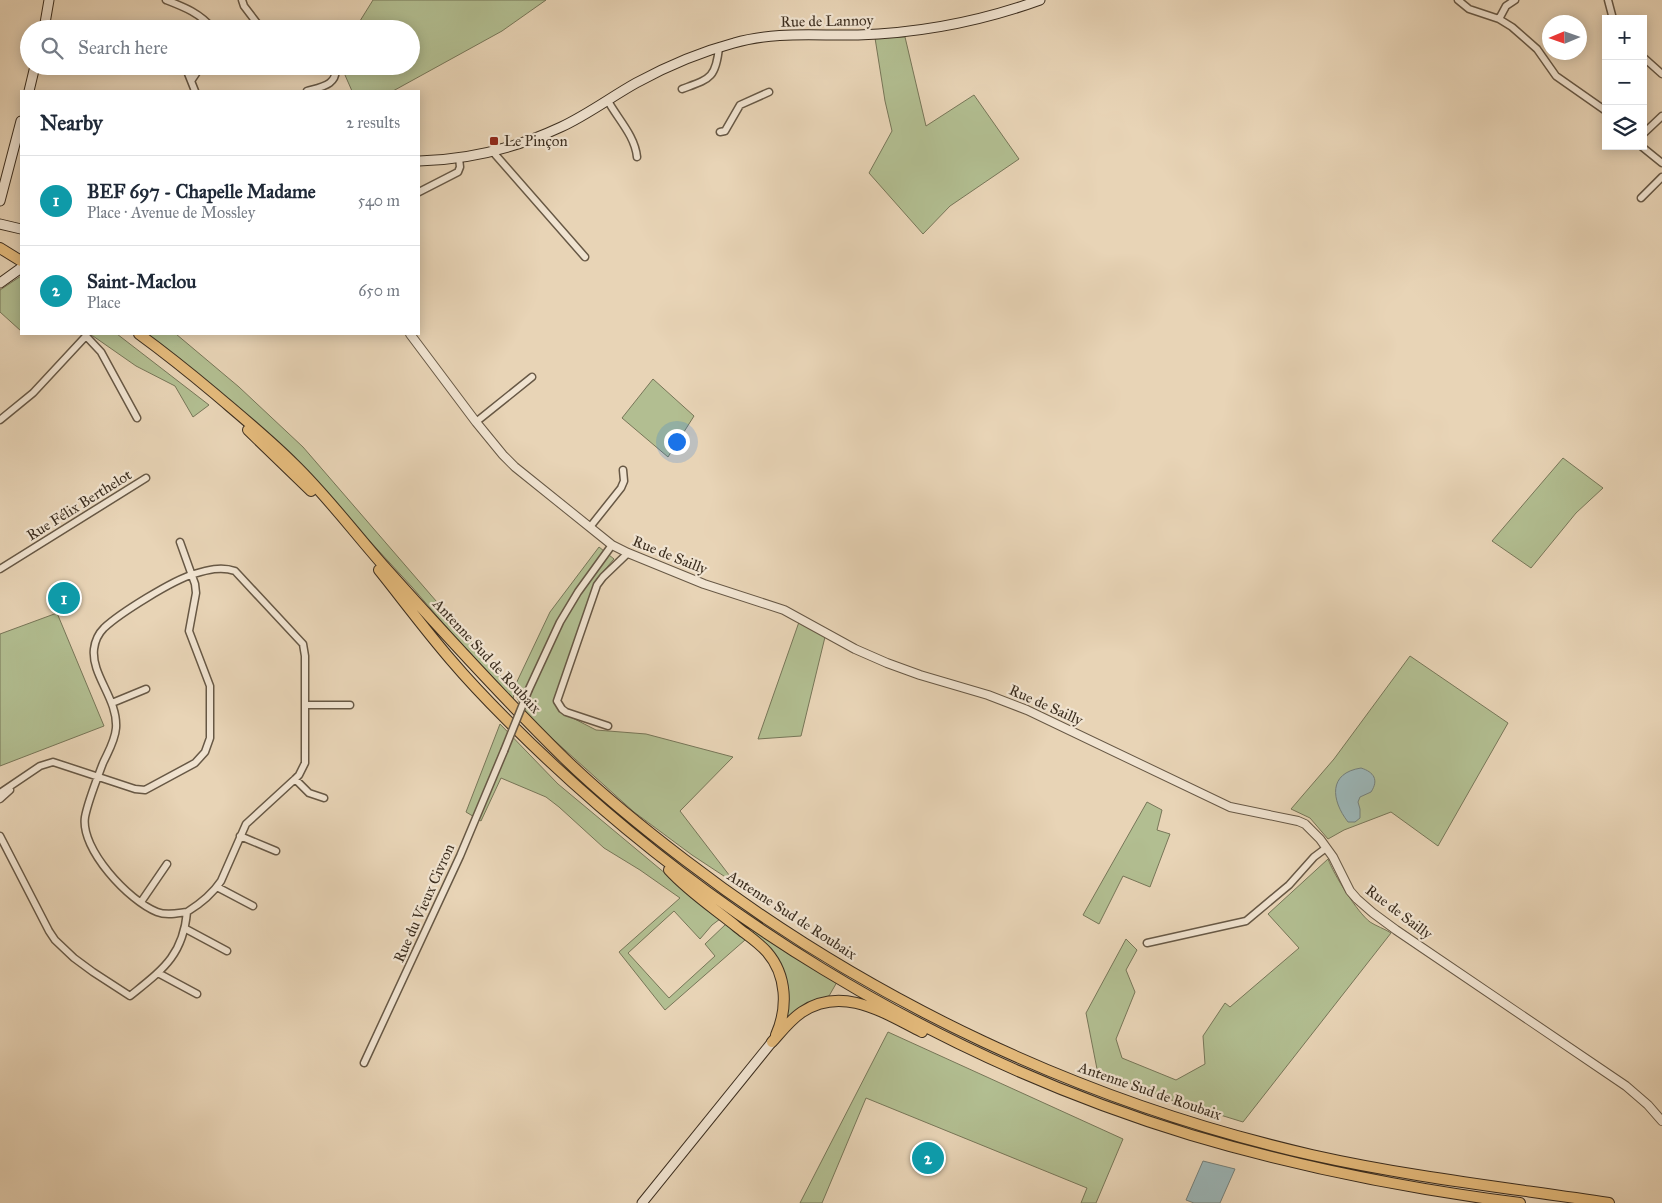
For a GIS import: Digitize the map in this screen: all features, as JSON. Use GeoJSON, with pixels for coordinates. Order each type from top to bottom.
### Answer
{"type":"FeatureCollection","features":[{"type":"Feature","properties":{"kind":"highway"},"geometry":{"type":"LineString","coordinates":[[0,242],[20,254]]}},
{"type":"Feature","properties":{"kind":"highway"},"geometry":{"type":"LineString","coordinates":[[0,248],[20,260]]}},
{"type":"Feature","properties":{"kind":"highway","name":"Antenne Sud de Roubaix"},"geometry":{"type":"LineString","coordinates":[[130,335],[230,413],[284,464],[342,527],[449,658],[569,780],[656,853],[742,917],[819,966],[898,1012],[1002,1063],[1056,1087],[1179,1131],[1252,1152],[1361,1177],[1520,1203]]}},
{"type":"Feature","properties":{"kind":"highway","name":"Antenne Sud de Roubaix"},"geometry":{"type":"LineString","coordinates":[[139,335],[183,367],[249,422],[299,468],[491,684],[565,759],[659,840],[722,888],[791,935],[850,971],[930,1015],[1028,1061],[1092,1088],[1200,1125],[1310,1154],[1414,1175],[1609,1203]]}},
{"type":"Feature","properties":{"kind":"highway"},"geometry":{"type":"LineString","coordinates":[[656,853],[676,877],[759,944],[773,960],[781,978],[784,1002],[779,1028],[772,1042]]}},
{"type":"Feature","properties":{"kind":"highway"},"geometry":{"type":"LineString","coordinates":[[772,1042],[794,1018],[808,1009],[825,1002],[848,1001],[870,1006],[968,1055],[1002,1063]]}},
{"type":"Feature","properties":{"kind":"main road"},"geometry":{"type":"LineString","coordinates":[[46,20],[49,0]]}},
{"type":"Feature","properties":{"kind":"main road","name":"Rue de Lannoy"},"geometry":{"type":"LineString","coordinates":[[420,161],[460,158],[493,152],[554,130],[588,113],[621,92],[670,66],[740,41],[761,37],[857,35],[916,30],[976,19],[1040,0]]}},
{"type":"Feature","properties":{"kind":"main road"},"geometry":{"type":"LineString","coordinates":[[29,90],[33,75]]}},
{"type":"Feature","properties":{"kind":"main road"},"geometry":{"type":"LineString","coordinates":[[0,201],[20,125]]}},
{"type":"Feature","properties":{"kind":"main road"},"geometry":{"type":"LineString","coordinates":[[0,224],[20,229]]}},
{"type":"Feature","properties":{"kind":"main road"},"geometry":{"type":"LineString","coordinates":[[0,283],[20,269]]}},
{"type":"Feature","properties":{"kind":"main road"},"geometry":{"type":"LineString","coordinates":[[0,279],[12,274]]}},
{"type":"Feature","properties":{"kind":"main road"},"geometry":{"type":"LineString","coordinates":[[642,1203],[772,1042]]}},
{"type":"Feature","properties":{"kind":"street"},"geometry":{"type":"LineString","coordinates":[[166,0],[196,13],[205,20]]}},
{"type":"Feature","properties":{"kind":"street"},"geometry":{"type":"LineString","coordinates":[[242,0],[252,20]]}},
{"type":"Feature","properties":{"kind":"street"},"geometry":{"type":"LineString","coordinates":[[1458,0],[1469,9],[1499,19],[1512,27],[1530,42],[1556,76],[1602,108]]}},
{"type":"Feature","properties":{"kind":"street"},"geometry":{"type":"LineString","coordinates":[[1499,19],[1506,6],[1515,0]]}},
{"type":"Feature","properties":{"kind":"street"},"geometry":{"type":"LineString","coordinates":[[1608,0],[1612,15]]}},
{"type":"Feature","properties":{"kind":"street"},"geometry":{"type":"LineString","coordinates":[[682,89],[709,78],[718,57],[719,48]]}},
{"type":"Feature","properties":{"kind":"street"},"geometry":{"type":"LineString","coordinates":[[1646,60],[1662,74]]}},
{"type":"Feature","properties":{"kind":"street"},"geometry":{"type":"LineString","coordinates":[[189,75],[195,90]]}},
{"type":"Feature","properties":{"kind":"street"},"geometry":{"type":"LineString","coordinates":[[191,81],[195,75]]}},
{"type":"Feature","properties":{"kind":"street"},"geometry":{"type":"LineString","coordinates":[[310,90],[333,81],[336,75]]}},
{"type":"Feature","properties":{"kind":"street"},"geometry":{"type":"LineString","coordinates":[[720,132],[725,131],[740,105],[769,92]]}},
{"type":"Feature","properties":{"kind":"street"},"geometry":{"type":"LineString","coordinates":[[608,100],[619,120],[633,139],[636,157]]}},
{"type":"Feature","properties":{"kind":"street"},"geometry":{"type":"LineString","coordinates":[[1647,130],[1662,116]]}},
{"type":"Feature","properties":{"kind":"street"},"geometry":{"type":"LineString","coordinates":[[1646,150],[1662,164]]}},
{"type":"Feature","properties":{"kind":"street"},"geometry":{"type":"LineString","coordinates":[[493,152],[585,257]]}},
{"type":"Feature","properties":{"kind":"street"},"geometry":{"type":"LineString","coordinates":[[420,191],[458,172],[460,158]]}},
{"type":"Feature","properties":{"kind":"street"},"geometry":{"type":"LineString","coordinates":[[1641,198],[1662,176]]}},
{"type":"Feature","properties":{"kind":"street","name":"Rue de Sailly"},"geometry":{"type":"LineString","coordinates":[[411,335],[476,422],[509,461],[612,545],[704,584],[784,610],[887,663],[988,695],[1027,710],[1230,806],[1298,821],[1312,831],[1326,848],[1350,891],[1364,907],[1626,1086],[1648,1105],[1662,1121]]}},
{"type":"Feature","properties":{"kind":"street"},"geometry":{"type":"LineString","coordinates":[[0,420],[33,393],[86,336],[102,352],[137,418]]}},
{"type":"Feature","properties":{"kind":"street"},"geometry":{"type":"LineString","coordinates":[[476,422],[532,378]]}},
{"type":"Feature","properties":{"kind":"street"},"geometry":{"type":"LineString","coordinates":[[590,527],[621,488],[624,481],[623,470]]}},
{"type":"Feature","properties":{"kind":"street","name":"Rue Félix Berthelot"},"geometry":{"type":"LineString","coordinates":[[0,569],[146,478]]}},
{"type":"Feature","properties":{"kind":"street"},"geometry":{"type":"LineString","coordinates":[[0,793],[43,764],[53,762],[135,789],[145,790],[195,763],[205,752],[209,745],[210,686],[189,630],[196,593],[192,574],[180,542]]}},
{"type":"Feature","properties":{"kind":"street","name":"Rue du Vieux Civron"},"geometry":{"type":"LineString","coordinates":[[364,1063],[460,856],[529,689],[560,622],[578,592],[612,545]]}},
{"type":"Feature","properties":{"kind":"street"},"geometry":{"type":"LineString","coordinates":[[608,726],[566,712],[559,706],[558,701],[597,585],[602,577],[628,553]]}},
{"type":"Feature","properties":{"kind":"street"},"geometry":{"type":"LineString","coordinates":[[222,568],[235,571],[300,640],[305,656],[305,762],[296,780],[250,820],[243,829],[221,881],[217,886],[194,908],[187,912],[162,914],[141,902],[111,877],[86,832],[87,811],[98,776],[115,734],[116,719],[112,703],[99,673],[94,649],[98,635],[103,629],[167,586],[192,574],[222,568]]}},
{"type":"Feature","properties":{"kind":"street"},"geometry":{"type":"LineString","coordinates":[[112,703],[146,689]]}},
{"type":"Feature","properties":{"kind":"street"},"geometry":{"type":"LineString","coordinates":[[305,705],[350,705]]}},
{"type":"Feature","properties":{"kind":"street"},"geometry":{"type":"LineString","coordinates":[[0,799],[26,776]]}},
{"type":"Feature","properties":{"kind":"street"},"geometry":{"type":"LineString","coordinates":[[296,780],[308,794],[324,798]]}},
{"type":"Feature","properties":{"kind":"street"},"geometry":{"type":"LineString","coordinates":[[0,836],[49,931],[56,940],[67,953],[130,996],[167,965],[184,936],[187,912]]}},
{"type":"Feature","properties":{"kind":"street"},"geometry":{"type":"LineString","coordinates":[[240,836],[276,851]]}},
{"type":"Feature","properties":{"kind":"street"},"geometry":{"type":"LineString","coordinates":[[0,843],[9,855]]}},
{"type":"Feature","properties":{"kind":"street"},"geometry":{"type":"LineString","coordinates":[[1147,943],[1246,921],[1289,885],[1326,848]]}},
{"type":"Feature","properties":{"kind":"street"},"geometry":{"type":"LineString","coordinates":[[141,902],[167,864]]}},
{"type":"Feature","properties":{"kind":"street"},"geometry":{"type":"LineString","coordinates":[[217,886],[253,906]]}},
{"type":"Feature","properties":{"kind":"street"},"geometry":{"type":"LineString","coordinates":[[186,928],[227,950]]}},
{"type":"Feature","properties":{"kind":"street"},"geometry":{"type":"LineString","coordinates":[[158,973],[197,994]]}},
{"type":"Feature","properties":{"kind":"green space"},"geometry":{"type":"Polygon","coordinates":[[[373,0],[546,0],[502,31],[395,90],[352,90],[345,75],[420,75],[420,20],[361,20],[373,0]]]}},
{"type":"Feature","properties":{"kind":"green space"},"geometry":{"type":"Polygon","coordinates":[[[905,37],[926,126],[974,95],[1019,159],[950,206],[923,234],[869,173],[892,131],[875,38],[905,37]]]}},
{"type":"Feature","properties":{"kind":"green space"},"geometry":{"type":"Polygon","coordinates":[[[20,277],[20,330],[0,312],[0,290],[20,277]]]}},
{"type":"Feature","properties":{"kind":"green space"},"geometry":{"type":"Polygon","coordinates":[[[88,335],[118,335],[209,405],[193,417],[175,386],[136,366],[93,336],[88,335]]]}},
{"type":"Feature","properties":{"kind":"green space"},"geometry":{"type":"Polygon","coordinates":[[[147,335],[177,335],[239,387],[303,447],[513,690],[550,612],[599,547],[614,559],[596,580],[554,702],[559,711],[596,730],[646,734],[733,757],[680,811],[736,884],[692,855],[634,812],[526,715],[514,692],[513,700],[492,680],[412,587],[332,500],[147,335]]]}},
{"type":"Feature","properties":{"kind":"green space"},"geometry":{"type":"Polygon","coordinates":[[[653,379],[694,416],[668,457],[622,418],[653,379]]]}},
{"type":"Feature","properties":{"kind":"green space"},"geometry":{"type":"Polygon","coordinates":[[[1563,458],[1603,488],[1576,513],[1531,568],[1492,541],[1563,458]]]}},
{"type":"Feature","properties":{"kind":"green space"},"geometry":{"type":"Polygon","coordinates":[[[57,613],[104,726],[0,766],[0,634],[57,613]]]}},
{"type":"Feature","properties":{"kind":"green space"},"geometry":{"type":"Polygon","coordinates":[[[799,622],[825,637],[801,736],[758,739],[799,622]]]}},
{"type":"Feature","properties":{"kind":"green space"},"geometry":{"type":"Polygon","coordinates":[[[1410,656],[1508,723],[1438,846],[1391,812],[1344,830],[1328,839],[1310,818],[1291,809],[1334,759],[1410,656]]]}},
{"type":"Feature","properties":{"kind":"green space"},"geometry":{"type":"Polygon","coordinates":[[[500,724],[558,784],[720,919],[700,939],[674,911],[628,953],[669,998],[715,956],[705,944],[726,924],[745,940],[665,1010],[619,952],[680,898],[604,848],[546,797],[501,778],[481,821],[466,812],[500,724]]]}},
{"type":"Feature","properties":{"kind":"green space"},"geometry":{"type":"Polygon","coordinates":[[[1147,802],[1162,810],[1157,830],[1170,834],[1150,887],[1123,876],[1099,924],[1083,915],[1147,802]]]}},
{"type":"Feature","properties":{"kind":"green space"},"geometry":{"type":"Polygon","coordinates":[[[1328,859],[1340,883],[1359,910],[1370,922],[1391,933],[1243,1122],[1165,1098],[1097,1069],[1086,1013],[1126,939],[1137,950],[1126,970],[1135,992],[1116,1039],[1122,1058],[1176,1080],[1205,1064],[1203,1036],[1225,1003],[1230,1007],[1299,948],[1268,914],[1328,859]]]}},
{"type":"Feature","properties":{"kind":"green space"},"geometry":{"type":"Polygon","coordinates":[[[754,931],[837,982],[829,996],[808,1003],[788,1019],[785,1017],[786,984],[753,934],[754,931]]]}},
{"type":"Feature","properties":{"kind":"green space"},"geometry":{"type":"Polygon","coordinates":[[[888,1032],[1123,1139],[1096,1203],[1081,1203],[1087,1188],[866,1098],[822,1203],[800,1203],[888,1032]]]}},
{"type":"Feature","properties":{"kind":"water"},"geometry":{"type":"Polygon","coordinates":[[[1361,768],[1372,774],[1375,784],[1371,792],[1360,797],[1358,802],[1360,818],[1355,822],[1348,822],[1338,805],[1336,789],[1338,781],[1343,775],[1361,768]]]}},
{"type":"Feature","properties":{"kind":"water"},"geometry":{"type":"Polygon","coordinates":[[[1203,1161],[1235,1169],[1220,1203],[1194,1203],[1186,1200],[1203,1161]]]}},
{"type":"Feature","properties":{"kind":"place","name":"Le Pinçon"},"geometry":{"type":"Point","coordinates":[494,141]}},
{"type":"Feature","properties":{"kind":"place","name":"BEF 697 - Chapelle Madame"},"geometry":{"type":"Point","coordinates":[64,598]}},
{"type":"Feature","properties":{"kind":"place","name":"Saint-Maclou"},"geometry":{"type":"Point","coordinates":[928,1158]}}]}
